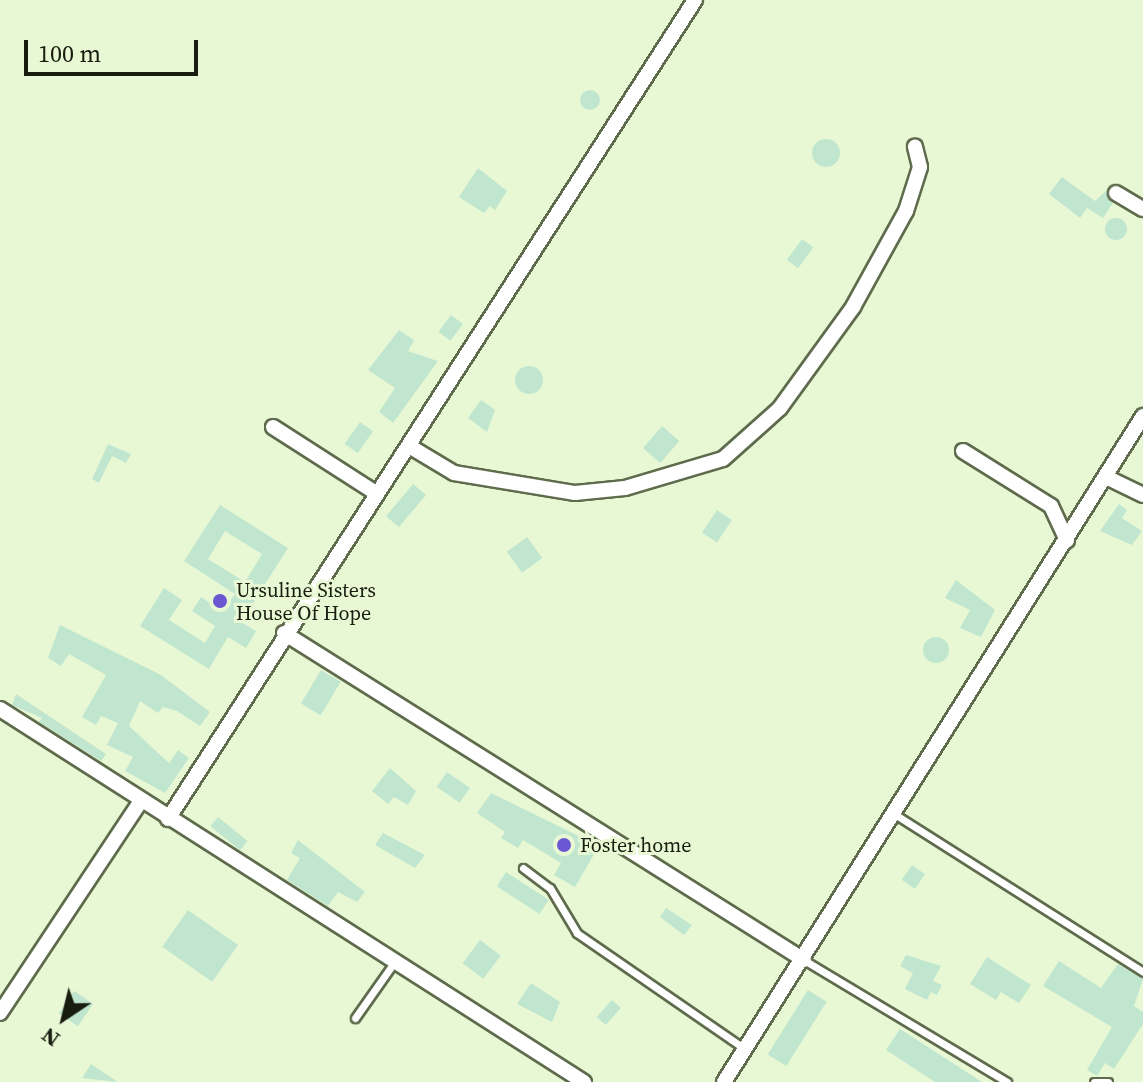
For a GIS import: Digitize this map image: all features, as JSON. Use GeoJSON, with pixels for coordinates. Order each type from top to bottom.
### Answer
{"type":"FeatureCollection","features":[{"type":"Feature","properties":{"kind":"street"},"geometry":{"type":"LineString","coordinates":[[168,819],[284,633],[409,446],[695,0]]}},
{"type":"Feature","properties":{"kind":"street"},"geometry":{"type":"LineString","coordinates":[[409,446],[454,473],[575,493],[625,488],[723,459],[780,408],[853,307],[906,211],[920,167],[915,147]]}},
{"type":"Feature","properties":{"kind":"street"},"geometry":{"type":"LineString","coordinates":[[1116,193],[1143,209]]}},
{"type":"Feature","properties":{"kind":"street"},"geometry":{"type":"LineString","coordinates":[[724,1082],[896,815],[1143,416]]}},
{"type":"Feature","properties":{"kind":"street"},"geometry":{"type":"LineString","coordinates":[[273,427],[376,493]]}},
{"type":"Feature","properties":{"kind":"street"},"geometry":{"type":"LineString","coordinates":[[963,451],[1051,506],[1067,540]]}},
{"type":"Feature","properties":{"kind":"street"},"geometry":{"type":"LineString","coordinates":[[1106,477],[1143,495]]}},
{"type":"Feature","properties":{"kind":"street"},"geometry":{"type":"LineString","coordinates":[[284,633],[804,960]]}},
{"type":"Feature","properties":{"kind":"street"},"geometry":{"type":"LineString","coordinates":[[0,709],[393,964],[584,1082]]}},
{"type":"Feature","properties":{"kind":"street"},"geometry":{"type":"LineString","coordinates":[[0,1013],[141,801]]}},
{"type":"Feature","properties":{"kind":"lane"},"geometry":{"type":"LineString","coordinates":[[896,815],[1143,972]]}},
{"type":"Feature","properties":{"kind":"lane"},"geometry":{"type":"LineString","coordinates":[[523,868],[550,888],[577,933],[744,1048]]}},
{"type":"Feature","properties":{"kind":"lane"},"geometry":{"type":"LineString","coordinates":[[804,960],[1007,1082]]}},
{"type":"Feature","properties":{"kind":"lane"},"geometry":{"type":"LineString","coordinates":[[355,1018],[393,964]]}},
{"type":"Feature","properties":{"kind":"lane"},"geometry":{"type":"LineString","coordinates":[[1094,1082],[1108,1082]]}},
{"type":"Feature","properties":{"kind":"building"},"geometry":{"type":"Polygon","coordinates":[[[590,90],[597,93],[600,100],[597,107],[590,110],[583,107],[580,100],[583,93],[590,90]]]}},
{"type":"Feature","properties":{"kind":"building"},"geometry":{"type":"Polygon","coordinates":[[[826,139],[836,143],[840,153],[836,163],[826,167],[816,163],[812,153],[816,143],[826,139]]]}},
{"type":"Feature","properties":{"kind":"building"},"geometry":{"type":"Polygon","coordinates":[[[478,168],[507,191],[495,210],[490,206],[484,213],[459,197],[478,168]]]}},
{"type":"Feature","properties":{"kind":"building"},"geometry":{"type":"Polygon","coordinates":[[[1062,177],[1095,201],[1107,190],[1113,203],[1103,218],[1087,208],[1080,218],[1049,194],[1062,177]]]}},
{"type":"Feature","properties":{"kind":"building"},"geometry":{"type":"Polygon","coordinates":[[[1116,218],[1124,221],[1127,229],[1124,237],[1116,240],[1108,237],[1105,229],[1108,221],[1116,218]]]}},
{"type":"Feature","properties":{"kind":"building"},"geometry":{"type":"Polygon","coordinates":[[[802,239],[813,247],[798,268],[787,260],[802,239]]]}},
{"type":"Feature","properties":{"kind":"building"},"geometry":{"type":"Polygon","coordinates":[[[451,315],[463,324],[450,341],[438,332],[451,315]]]}},
{"type":"Feature","properties":{"kind":"building"},"geometry":{"type":"Polygon","coordinates":[[[399,330],[414,340],[408,351],[438,361],[393,423],[379,412],[395,388],[368,370],[399,330]]]}},
{"type":"Feature","properties":{"kind":"building"},"geometry":{"type":"Polygon","coordinates":[[[529,366],[539,370],[543,380],[539,390],[529,394],[519,390],[515,380],[519,370],[529,366]]]}},
{"type":"Feature","properties":{"kind":"building"},"geometry":{"type":"Polygon","coordinates":[[[481,400],[495,410],[487,432],[468,418],[481,400]]]}},
{"type":"Feature","properties":{"kind":"building"},"geometry":{"type":"Polygon","coordinates":[[[360,422],[373,431],[358,453],[345,444],[360,422]]]}},
{"type":"Feature","properties":{"kind":"building"},"geometry":{"type":"Polygon","coordinates":[[[662,426],[679,441],[660,463],[643,448],[662,426]]]}},
{"type":"Feature","properties":{"kind":"building"},"geometry":{"type":"Polygon","coordinates":[[[108,444],[131,454],[126,463],[112,456],[99,483],[92,479],[108,444]]]}},
{"type":"Feature","properties":{"kind":"building"},"geometry":{"type":"Polygon","coordinates":[[[413,484],[426,495],[399,527],[386,516],[413,484]]]}},
{"type":"Feature","properties":{"kind":"building"},"geometry":{"type":"Polygon","coordinates":[[[1119,504],[1127,510],[1122,518],[1142,531],[1132,545],[1100,531],[1119,504]]]}},
{"type":"Feature","properties":{"kind":"building"},"geometry":{"type":"Polygon","coordinates":[[[220,505],[288,548],[241,622],[256,631],[246,648],[228,637],[209,669],[140,626],[164,588],[182,600],[169,620],[205,643],[215,626],[192,611],[201,597],[223,611],[235,594],[184,561],[220,505]],[[225,531],[208,559],[245,582],[262,554],[225,531]]]}},
{"type":"Feature","properties":{"kind":"building"},"geometry":{"type":"Polygon","coordinates":[[[717,510],[732,520],[717,542],[702,532],[717,510]]]}},
{"type":"Feature","properties":{"kind":"building"},"geometry":{"type":"Polygon","coordinates":[[[527,537],[542,558],[522,573],[507,552],[527,537]]]}},
{"type":"Feature","properties":{"kind":"building"},"geometry":{"type":"Polygon","coordinates":[[[956,580],[995,610],[981,637],[960,628],[970,610],[945,598],[956,580]]]}},
{"type":"Feature","properties":{"kind":"building"},"geometry":{"type":"Polygon","coordinates":[[[60,625],[161,675],[210,712],[200,726],[177,711],[163,707],[158,713],[140,701],[129,726],[169,763],[178,750],[189,758],[165,793],[125,771],[133,757],[107,745],[118,723],[101,716],[96,725],[82,717],[106,675],[69,654],[61,666],[48,658],[60,625]]]}},
{"type":"Feature","properties":{"kind":"building"},"geometry":{"type":"Polygon","coordinates":[[[936,637],[945,641],[949,650],[945,659],[936,663],[927,659],[923,650],[927,641],[936,637]]]}},
{"type":"Feature","properties":{"kind":"building"},"geometry":{"type":"Polygon","coordinates":[[[321,670],[341,682],[321,715],[301,703],[321,670]]]}},
{"type":"Feature","properties":{"kind":"building"},"geometry":{"type":"Polygon","coordinates":[[[16,694],[106,754],[101,761],[39,722],[42,718],[12,705],[16,694]]]}},
{"type":"Feature","properties":{"kind":"building"},"geometry":{"type":"Polygon","coordinates":[[[390,768],[416,791],[408,805],[394,797],[388,804],[372,791],[390,768]]]}},
{"type":"Feature","properties":{"kind":"building"},"geometry":{"type":"Polygon","coordinates":[[[447,772],[470,788],[460,803],[437,787],[447,772]]]}},
{"type":"Feature","properties":{"kind":"building","name":"Foster home"},"geometry":{"type":"Polygon","coordinates":[[[491,793],[599,846],[575,887],[554,875],[561,863],[523,840],[518,848],[501,838],[505,832],[477,813],[491,793]]]}},
{"type":"Feature","properties":{"kind":"building"},"geometry":{"type":"Polygon","coordinates":[[[218,817],[248,841],[240,850],[210,826],[218,817]]]}},
{"type":"Feature","properties":{"kind":"building"},"geometry":{"type":"Polygon","coordinates":[[[383,833],[425,855],[415,868],[375,845],[383,833]]]}},
{"type":"Feature","properties":{"kind":"building"},"geometry":{"type":"Polygon","coordinates":[[[298,840],[365,892],[357,902],[338,892],[328,906],[287,880],[300,858],[291,853],[298,840]]]}},
{"type":"Feature","properties":{"kind":"building"},"geometry":{"type":"Polygon","coordinates":[[[912,865],[925,874],[915,889],[902,880],[912,865]]]}},
{"type":"Feature","properties":{"kind":"building"},"geometry":{"type":"Polygon","coordinates":[[[506,872],[549,900],[540,914],[497,886],[506,872]]]}},
{"type":"Feature","properties":{"kind":"building"},"geometry":{"type":"Polygon","coordinates":[[[666,908],[692,925],[684,935],[660,917],[666,908]]]}},
{"type":"Feature","properties":{"kind":"building"},"geometry":{"type":"Polygon","coordinates":[[[188,910],[238,945],[212,982],[162,947],[188,910]]]}},
{"type":"Feature","properties":{"kind":"building"},"geometry":{"type":"Polygon","coordinates":[[[480,940],[501,956],[483,979],[463,963],[480,940]]]}},
{"type":"Feature","properties":{"kind":"building"},"geometry":{"type":"Polygon","coordinates":[[[906,955],[941,966],[933,981],[942,985],[937,995],[931,992],[927,1000],[905,989],[913,973],[900,966],[906,955]]]}},
{"type":"Feature","properties":{"kind":"building"},"geometry":{"type":"Polygon","coordinates":[[[987,957],[1031,985],[1019,1003],[1001,992],[996,1000],[970,984],[987,957]]]}},
{"type":"Feature","properties":{"kind":"building"},"geometry":{"type":"Polygon","coordinates":[[[1059,961],[1101,988],[1118,964],[1143,979],[1134,1006],[1143,1012],[1143,1024],[1114,1069],[1105,1063],[1097,1076],[1087,1070],[1112,1027],[1043,986],[1059,961]]]}},
{"type":"Feature","properties":{"kind":"building"},"geometry":{"type":"Polygon","coordinates":[[[531,983],[560,1002],[552,1022],[517,1004],[531,983]]]}},
{"type":"Feature","properties":{"kind":"building"},"geometry":{"type":"Polygon","coordinates":[[[808,990],[827,1002],[786,1066],[768,1054],[808,990]]]}},
{"type":"Feature","properties":{"kind":"building"},"geometry":{"type":"Polygon","coordinates":[[[74,991],[93,1004],[78,1026],[59,1013],[74,991]]]}},
{"type":"Feature","properties":{"kind":"building"},"geometry":{"type":"Polygon","coordinates":[[[612,1000],[621,1008],[606,1025],[597,1017],[612,1000]]]}},
{"type":"Feature","properties":{"kind":"building"},"geometry":{"type":"Polygon","coordinates":[[[900,1029],[982,1082],[935,1082],[886,1050],[900,1029]]]}},
{"type":"Feature","properties":{"kind":"building"},"geometry":{"type":"Polygon","coordinates":[[[91,1064],[118,1082],[82,1078],[91,1064]]]}},
{"type":"Feature","properties":{"kind":"place","name":"Ursuline Sisters House Of Hope"},"geometry":{"type":"Point","coordinates":[220,601]}},
{"type":"Feature","properties":{"kind":"place","name":"Foster home"},"geometry":{"type":"Point","coordinates":[564,845]}}]}
